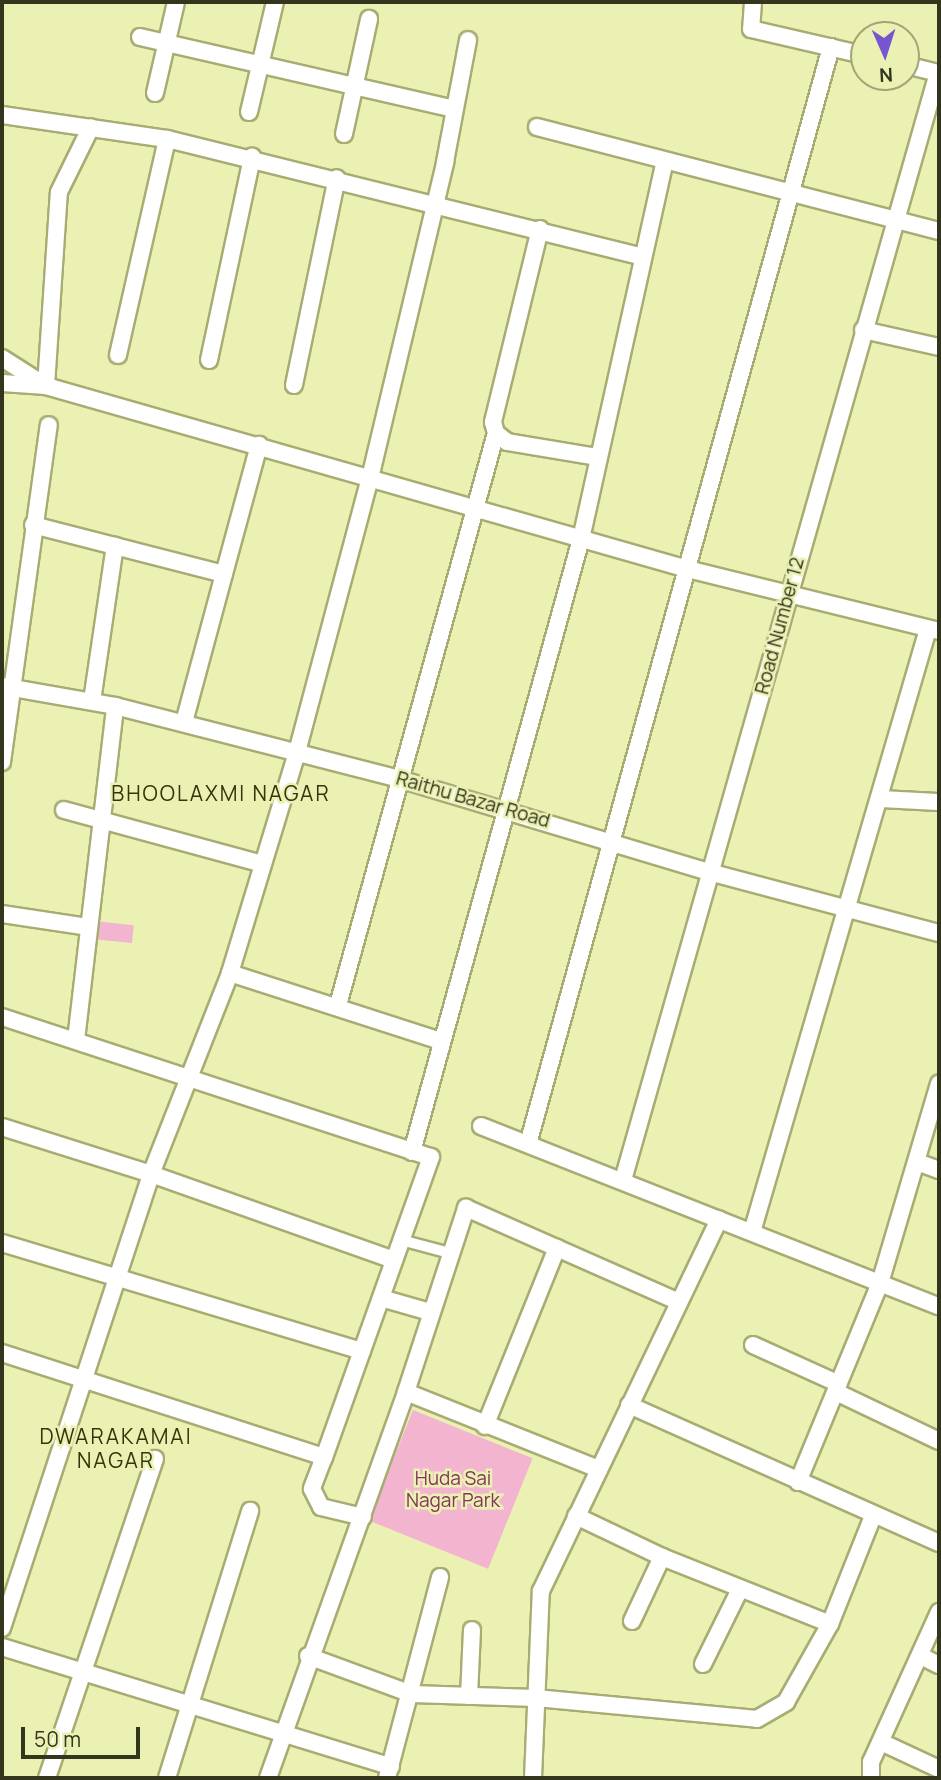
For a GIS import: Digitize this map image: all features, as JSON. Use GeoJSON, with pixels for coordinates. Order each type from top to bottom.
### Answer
{"type":"FeatureCollection","features":[{"type":"Feature","properties":{"kind":"street"},"geometry":{"type":"LineString","coordinates":[[155,93],[176,2]]}},
{"type":"Feature","properties":{"kind":"street"},"geometry":{"type":"LineString","coordinates":[[249,112],[275,2]]}},
{"type":"Feature","properties":{"kind":"street"},"geometry":{"type":"LineString","coordinates":[[753,2],[751,29],[850,52]]}},
{"type":"Feature","properties":{"kind":"street"},"geometry":{"type":"LineString","coordinates":[[344,134],[369,19]]}},
{"type":"Feature","properties":{"kind":"street"},"geometry":{"type":"LineString","coordinates":[[140,37],[454,109]]}},
{"type":"Feature","properties":{"kind":"street"},"geometry":{"type":"LineString","coordinates":[[2,1628],[81,1379],[151,1174],[193,1076],[230,973],[297,752],[370,478],[435,202],[468,40]]}},
{"type":"Feature","properties":{"kind":"street"},"geometry":{"type":"LineString","coordinates":[[528,1144],[831,47]]}},
{"type":"Feature","properties":{"kind":"street"},"geometry":{"type":"LineString","coordinates":[[920,68],[939,73]]}},
{"type":"Feature","properties":{"kind":"street","name":"Road Number 12"},"geometry":{"type":"LineString","coordinates":[[623,1180],[713,873],[863,330],[939,73]]}},
{"type":"Feature","properties":{"kind":"street"},"geometry":{"type":"LineString","coordinates":[[2,115],[167,139],[252,157],[641,256]]}},
{"type":"Feature","properties":{"kind":"street"},"geometry":{"type":"LineString","coordinates":[[46,386],[59,192],[91,127]]}},
{"type":"Feature","properties":{"kind":"street"},"geometry":{"type":"LineString","coordinates":[[537,127],[939,231]]}},
{"type":"Feature","properties":{"kind":"street"},"geometry":{"type":"LineString","coordinates":[[118,355],[167,139]]}},
{"type":"Feature","properties":{"kind":"street"},"geometry":{"type":"LineString","coordinates":[[209,360],[252,157]]}},
{"type":"Feature","properties":{"kind":"street"},"geometry":{"type":"LineString","coordinates":[[412,1152],[581,539],[641,256],[665,161]]}},
{"type":"Feature","properties":{"kind":"street"},"geometry":{"type":"LineString","coordinates":[[294,385],[337,178]]}},
{"type":"Feature","properties":{"kind":"street"},"geometry":{"type":"LineString","coordinates":[[338,1005],[399,779],[477,508],[496,433],[493,422],[540,229]]}},
{"type":"Feature","properties":{"kind":"street"},"geometry":{"type":"LineString","coordinates":[[863,330],[939,347]]}},
{"type":"Feature","properties":{"kind":"street"},"geometry":{"type":"LineString","coordinates":[[2,358],[46,386]]}},
{"type":"Feature","properties":{"kind":"street"},"geometry":{"type":"LineString","coordinates":[[2,383],[46,386],[687,569],[790,591],[933,630],[752,1232]]}},
{"type":"Feature","properties":{"kind":"street"},"geometry":{"type":"LineString","coordinates":[[2,762],[7,687],[49,425]]}},
{"type":"Feature","properties":{"kind":"street"},"geometry":{"type":"LineString","coordinates":[[496,433],[507,442],[598,457]]}},
{"type":"Feature","properties":{"kind":"street"},"geometry":{"type":"LineString","coordinates":[[184,722],[259,445]]}},
{"type":"Feature","properties":{"kind":"street"},"geometry":{"type":"LineString","coordinates":[[33,525],[224,574]]}},
{"type":"Feature","properties":{"kind":"street"},"geometry":{"type":"LineString","coordinates":[[92,701],[115,546]]}},
{"type":"Feature","properties":{"kind":"street","name":"Raithu Bazar Road"},"geometry":{"type":"LineString","coordinates":[[7,687],[92,701],[184,722],[507,808],[713,873],[939,933]]}},
{"type":"Feature","properties":{"kind":"street"},"geometry":{"type":"LineString","coordinates":[[76,1040],[115,706]]}},
{"type":"Feature","properties":{"kind":"street"},"geometry":{"type":"LineString","coordinates":[[880,799],[939,802]]}},
{"type":"Feature","properties":{"kind":"street"},"geometry":{"type":"LineString","coordinates":[[64,810],[101,817],[263,864]]}},
{"type":"Feature","properties":{"kind":"street"},"geometry":{"type":"LineString","coordinates":[[2,914],[88,927]]}},
{"type":"Feature","properties":{"kind":"street"},"geometry":{"type":"LineString","coordinates":[[230,973],[338,1005],[441,1041]]}},
{"type":"Feature","properties":{"kind":"street"},"geometry":{"type":"LineString","coordinates":[[2,1017],[193,1076],[431,1157],[312,1489],[321,1507],[363,1517]]}},
{"type":"Feature","properties":{"kind":"street"},"geometry":{"type":"LineString","coordinates":[[798,1482],[880,1283],[939,1084]]}},
{"type":"Feature","properties":{"kind":"street"},"geometry":{"type":"LineString","coordinates":[[481,1126],[939,1306]]}},
{"type":"Feature","properties":{"kind":"street"},"geometry":{"type":"LineString","coordinates":[[2,1127],[151,1174],[394,1260]]}},
{"type":"Feature","properties":{"kind":"street"},"geometry":{"type":"LineString","coordinates":[[917,1162],[939,1170]]}},
{"type":"Feature","properties":{"kind":"street"},"geometry":{"type":"LineString","coordinates":[[268,1778],[308,1656],[363,1517],[406,1392],[429,1312],[466,1208],[679,1302]]}},
{"type":"Feature","properties":{"kind":"street"},"geometry":{"type":"LineString","coordinates":[[533,1778],[541,1591],[719,1219]]}},
{"type":"Feature","properties":{"kind":"street"},"geometry":{"type":"LineString","coordinates":[[401,1240],[450,1253]]}},
{"type":"Feature","properties":{"kind":"street"},"geometry":{"type":"LineString","coordinates":[[2,1243],[362,1351]]}},
{"type":"Feature","properties":{"kind":"street"},"geometry":{"type":"LineString","coordinates":[[485,1426],[556,1248]]}},
{"type":"Feature","properties":{"kind":"street"},"geometry":{"type":"LineString","coordinates":[[381,1298],[429,1312]]}},
{"type":"Feature","properties":{"kind":"street"},"geometry":{"type":"LineString","coordinates":[[753,1345],[938,1439]]}},
{"type":"Feature","properties":{"kind":"street"},"geometry":{"type":"LineString","coordinates":[[2,1353],[324,1457]]}},
{"type":"Feature","properties":{"kind":"street"},"geometry":{"type":"LineString","coordinates":[[406,1392],[485,1426],[599,1469]]}},
{"type":"Feature","properties":{"kind":"street"},"geometry":{"type":"LineString","coordinates":[[629,1405],[873,1516],[939,1543]]}},
{"type":"Feature","properties":{"kind":"street"},"geometry":{"type":"LineString","coordinates":[[47,1778],[155,1459]]}},
{"type":"Feature","properties":{"kind":"street"},"geometry":{"type":"LineString","coordinates":[[167,1778],[250,1511]]}},
{"type":"Feature","properties":{"kind":"street"},"geometry":{"type":"LineString","coordinates":[[576,1516],[662,1557],[830,1624]]}},
{"type":"Feature","properties":{"kind":"street"},"geometry":{"type":"LineString","coordinates":[[308,1656],[412,1694],[536,1698],[757,1719],[786,1702],[830,1624],[873,1516]]}},
{"type":"Feature","properties":{"kind":"street"},"geometry":{"type":"LineString","coordinates":[[632,1622],[662,1557]]}},
{"type":"Feature","properties":{"kind":"street"},"geometry":{"type":"LineString","coordinates":[[2,1647],[283,1733],[389,1773],[412,1694],[440,1577]]}},
{"type":"Feature","properties":{"kind":"street"},"geometry":{"type":"LineString","coordinates":[[703,1664],[740,1589]]}},
{"type":"Feature","properties":{"kind":"street"},"geometry":{"type":"LineString","coordinates":[[871,1778],[872,1762],[939,1612]]}},
{"type":"Feature","properties":{"kind":"street"},"geometry":{"type":"LineString","coordinates":[[469,1696],[472,1630]]}},
{"type":"Feature","properties":{"kind":"street"},"geometry":{"type":"LineString","coordinates":[[921,1656],[939,1665]]}},
{"type":"Feature","properties":{"kind":"street"},"geometry":{"type":"LineString","coordinates":[[881,1742],[939,1769]]}},
{"type":"Feature","properties":{"kind":"green space"},"geometry":{"type":"Polygon","coordinates":[[[94,921],[134,925],[132,943],[92,939],[94,921]]]}},
{"type":"Feature","properties":{"kind":"green space","name":"Huda Sai Nagar Park"},"geometry":{"type":"Polygon","coordinates":[[[413,1410],[533,1458],[488,1569],[368,1520],[413,1410]]]}},
{"type":"Feature","properties":{"kind":"district","name":"BHOOLAXMI NAGAR"},"geometry":{"type":"Point","coordinates":[221,793]}},
{"type":"Feature","properties":{"kind":"district","name":"DWARAKAMAI NAGAR"},"geometry":{"type":"Point","coordinates":[116,1448]}}]}
